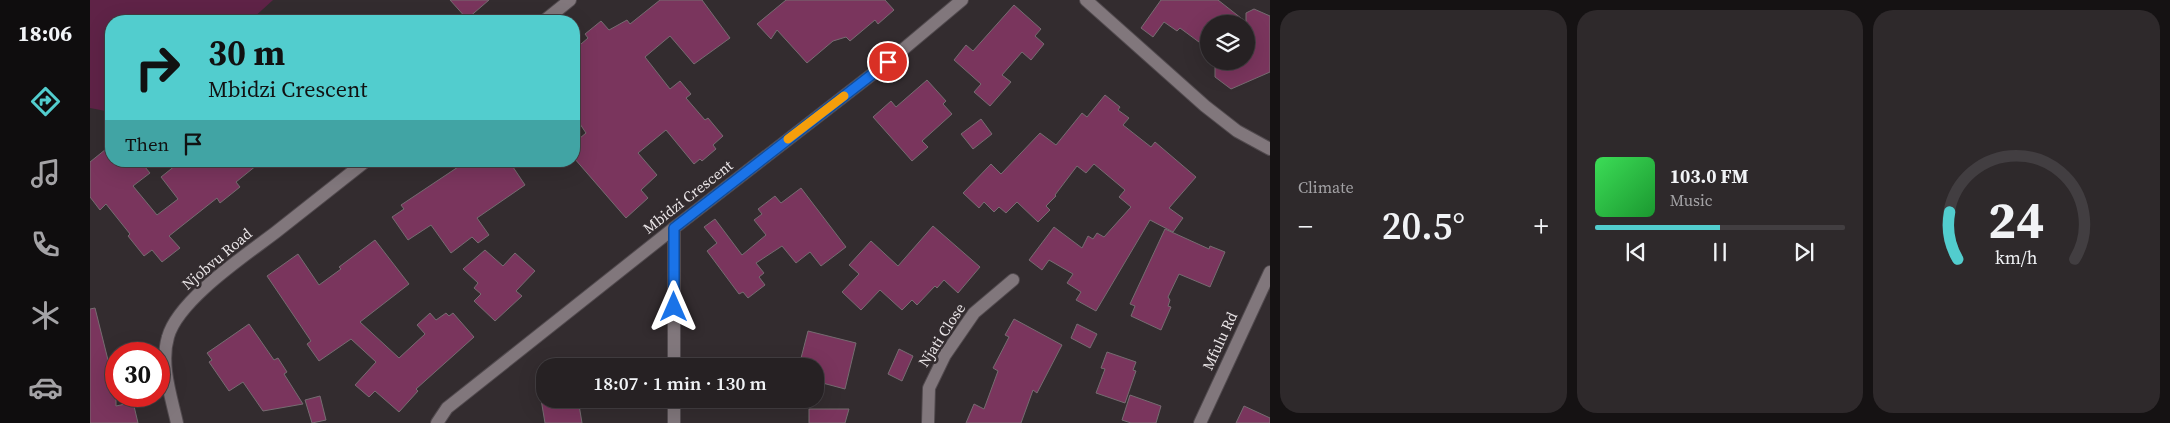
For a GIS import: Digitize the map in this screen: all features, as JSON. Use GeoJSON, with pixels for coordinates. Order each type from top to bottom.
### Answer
{"type":"FeatureCollection","features":[{"type":"Feature","properties":{"kind":"street"},"geometry":{"type":"LineString","coordinates":[[551,15],[570,0]]}},
{"type":"Feature","properties":{"kind":"street","name":"Mbidzi Crescent"},"geometry":{"type":"LineString","coordinates":[[437,423],[447,408],[888,62],[962,0]]}},
{"type":"Feature","properties":{"kind":"street"},"geometry":{"type":"LineString","coordinates":[[1086,0],[1212,111],[1237,131],[1270,149]]}},
{"type":"Feature","properties":{"kind":"street","name":"Njobvu Road"},"geometry":{"type":"LineString","coordinates":[[177,423],[167,377],[166,355],[167,339],[178,317],[231,266],[358,167]]}},
{"type":"Feature","properties":{"kind":"street"},"geometry":{"type":"LineString","coordinates":[[674,228],[674,358]]}},
{"type":"Feature","properties":{"kind":"street","name":"Mfulu Rd"},"geometry":{"type":"LineString","coordinates":[[1200,423],[1270,272]]}},
{"type":"Feature","properties":{"kind":"street","name":"Njati Close"},"geometry":{"type":"LineString","coordinates":[[928,423],[929,388],[945,354],[974,313],[1014,280]]}},
{"type":"Feature","properties":{"kind":"street"},"geometry":{"type":"LineString","coordinates":[[674,408],[674,423]]}},
{"type":"Feature","properties":{"kind":"shaded area"},"geometry":{"type":"Polygon","coordinates":[[[90,0],[273,0],[257,15],[105,15],[105,111],[90,108],[90,0]]]}},
{"type":"Feature","properties":{"kind":"building"},"geometry":{"type":"Polygon","coordinates":[[[450,0],[489,0],[472,15],[463,15],[450,0]]]}},
{"type":"Feature","properties":{"kind":"building"},"geometry":{"type":"Polygon","coordinates":[[[660,0],[702,0],[730,38],[694,64],[670,36],[645,57],[670,89],[680,81],[691,94],[686,98],[705,120],[708,118],[723,136],[713,145],[716,149],[702,161],[700,159],[694,164],[666,130],[638,153],[657,175],[641,190],[648,198],[626,218],[580,165],[580,138],[586,133],[580,124],[580,45],[588,38],[585,34],[601,21],[609,30],[627,20],[630,24],[660,0]]]}},
{"type":"Feature","properties":{"kind":"building"},"geometry":{"type":"Polygon","coordinates":[[[786,0],[885,0],[894,10],[878,24],[875,20],[850,41],[846,37],[833,41],[807,63],[777,30],[771,39],[757,24],[786,0]]]}},
{"type":"Feature","properties":{"kind":"building"},"geometry":{"type":"Polygon","coordinates":[[[1161,0],[1218,0],[1237,15],[1200,15],[1200,43],[1180,28],[1177,31],[1164,22],[1153,37],[1141,28],[1161,0]]]}},
{"type":"Feature","properties":{"kind":"building"},"geometry":{"type":"Polygon","coordinates":[[[1014,5],[1041,29],[1035,36],[1044,44],[1031,60],[1022,52],[1002,75],[1011,82],[990,106],[974,92],[981,84],[954,60],[966,45],[973,51],[1014,5]]]}},
{"type":"Feature","properties":{"kind":"building"},"geometry":{"type":"Polygon","coordinates":[[[1254,9],[1270,16],[1270,72],[1231,89],[1215,77],[1215,70],[1255,70],[1255,15],[1246,15],[1246,13],[1254,9]]]}},
{"type":"Feature","properties":{"kind":"building"},"geometry":{"type":"Polygon","coordinates":[[[927,80],[946,101],[943,104],[952,114],[922,141],[928,147],[912,161],[873,117],[891,101],[896,107],[927,80]]]}},
{"type":"Feature","properties":{"kind":"building"},"geometry":{"type":"Polygon","coordinates":[[[1105,95],[1120,107],[1118,110],[1129,118],[1123,125],[1151,147],[1155,142],[1196,177],[1169,208],[1183,218],[1173,232],[1150,220],[1096,311],[1076,300],[1081,292],[1067,283],[1073,274],[1049,260],[1042,270],[1029,260],[1054,227],[1082,248],[1088,236],[1093,239],[1097,233],[1104,237],[1131,207],[1119,197],[1125,190],[1094,164],[1086,173],[1077,166],[1056,196],[1046,206],[1050,210],[1038,222],[1017,202],[1006,213],[999,207],[994,212],[984,202],[979,208],[963,193],[991,164],[1001,174],[1040,133],[1056,145],[1082,113],[1087,117],[1105,95]]]}},
{"type":"Feature","properties":{"kind":"building"},"geometry":{"type":"Polygon","coordinates":[[[981,119],[992,134],[973,149],[961,134],[981,119]]]}},
{"type":"Feature","properties":{"kind":"building"},"geometry":{"type":"Polygon","coordinates":[[[105,150],[105,167],[145,167],[150,173],[133,186],[157,215],[178,199],[161,177],[174,167],[255,167],[236,182],[240,187],[220,203],[217,198],[169,236],[180,248],[162,262],[152,250],[144,256],[128,236],[130,234],[106,204],[100,210],[90,197],[90,162],[105,150]]]}},
{"type":"Feature","properties":{"kind":"building"},"geometry":{"type":"Polygon","coordinates":[[[458,167],[513,167],[525,185],[477,218],[489,235],[478,243],[472,237],[451,253],[431,225],[408,240],[392,217],[404,209],[401,205],[458,167]]]}},
{"type":"Feature","properties":{"kind":"building"},"geometry":{"type":"Polygon","coordinates":[[[801,188],[846,247],[821,266],[810,252],[796,263],[782,246],[756,263],[764,273],[759,277],[765,285],[748,298],[743,292],[739,294],[707,251],[717,243],[704,227],[715,219],[742,255],[766,235],[754,220],[762,214],[758,209],[775,196],[781,203],[801,188]]]}},
{"type":"Feature","properties":{"kind":"building"},"geometry":{"type":"Polygon","coordinates":[[[933,226],[980,267],[958,293],[944,280],[937,288],[935,286],[917,305],[912,300],[902,310],[880,290],[861,310],[842,292],[859,274],[849,265],[871,241],[898,266],[933,226]]]}},
{"type":"Feature","properties":{"kind":"building"},"geometry":{"type":"Polygon","coordinates":[[[1165,229],[1209,249],[1210,246],[1225,252],[1210,287],[1179,274],[1168,297],[1170,300],[1168,306],[1171,307],[1161,330],[1131,316],[1135,306],[1130,304],[1165,229]]]}},
{"type":"Feature","properties":{"kind":"building"},"geometry":{"type":"Polygon","coordinates":[[[375,240],[409,284],[360,322],[399,358],[425,334],[417,325],[430,313],[436,320],[446,313],[449,316],[453,313],[474,337],[416,389],[418,391],[399,412],[375,391],[369,397],[355,385],[376,362],[351,339],[319,361],[307,344],[311,341],[267,276],[298,254],[319,285],[341,269],[339,267],[375,240]]]}},
{"type":"Feature","properties":{"kind":"building"},"geometry":{"type":"Polygon","coordinates":[[[485,250],[503,266],[515,253],[535,271],[516,291],[522,296],[495,321],[474,301],[481,294],[474,288],[478,283],[463,269],[485,250]]]}},
{"type":"Feature","properties":{"kind":"building"},"geometry":{"type":"Polygon","coordinates":[[[95,308],[105,348],[105,407],[134,407],[138,423],[90,423],[90,309],[95,308]]]}},
{"type":"Feature","properties":{"kind":"building"},"geometry":{"type":"Polygon","coordinates":[[[1014,319],[1062,345],[1037,393],[1033,390],[1021,423],[966,423],[974,404],[984,409],[998,371],[993,368],[1009,337],[1005,335],[1014,319]]]}},
{"type":"Feature","properties":{"kind":"building"},"geometry":{"type":"Polygon","coordinates":[[[249,324],[274,360],[278,358],[287,372],[284,374],[303,404],[263,411],[243,382],[229,391],[209,362],[212,360],[207,353],[249,324]]]}},
{"type":"Feature","properties":{"kind":"building"},"geometry":{"type":"Polygon","coordinates":[[[1077,324],[1097,334],[1090,348],[1071,338],[1077,324]]]}},
{"type":"Feature","properties":{"kind":"building"},"geometry":{"type":"Polygon","coordinates":[[[808,331],[856,343],[845,389],[824,383],[824,358],[801,358],[808,331]]]}},
{"type":"Feature","properties":{"kind":"building"},"geometry":{"type":"Polygon","coordinates":[[[899,349],[913,356],[902,381],[888,374],[899,349]]]}},
{"type":"Feature","properties":{"kind":"building"},"geometry":{"type":"Polygon","coordinates":[[[1107,352],[1136,362],[1133,370],[1136,371],[1125,403],[1096,393],[1105,369],[1101,368],[1107,352]]]}},
{"type":"Feature","properties":{"kind":"building"},"geometry":{"type":"Polygon","coordinates":[[[1130,395],[1161,406],[1156,423],[1131,423],[1122,420],[1130,395]]]}},
{"type":"Feature","properties":{"kind":"building"},"geometry":{"type":"Polygon","coordinates":[[[320,396],[326,420],[312,423],[305,400],[320,396]]]}},
{"type":"Feature","properties":{"kind":"building"},"geometry":{"type":"Polygon","coordinates":[[[1244,406],[1270,418],[1270,423],[1236,423],[1244,406]]]}},
{"type":"Feature","properties":{"kind":"building"},"geometry":{"type":"Polygon","coordinates":[[[542,408],[580,408],[582,423],[545,423],[542,408]]]}},
{"type":"Feature","properties":{"kind":"building"},"geometry":{"type":"Polygon","coordinates":[[[809,409],[849,409],[845,423],[809,423],[809,409]]]}},
{"type":"Feature","properties":{"kind":"slow traffic"},"geometry":{"type":"LineString","coordinates":[[788,139],[844,96]]}},
{"type":"Feature","properties":{"kind":"route"},"geometry":{"type":"LineString","coordinates":[[674,307],[674,228],[888,62]]}}]}
